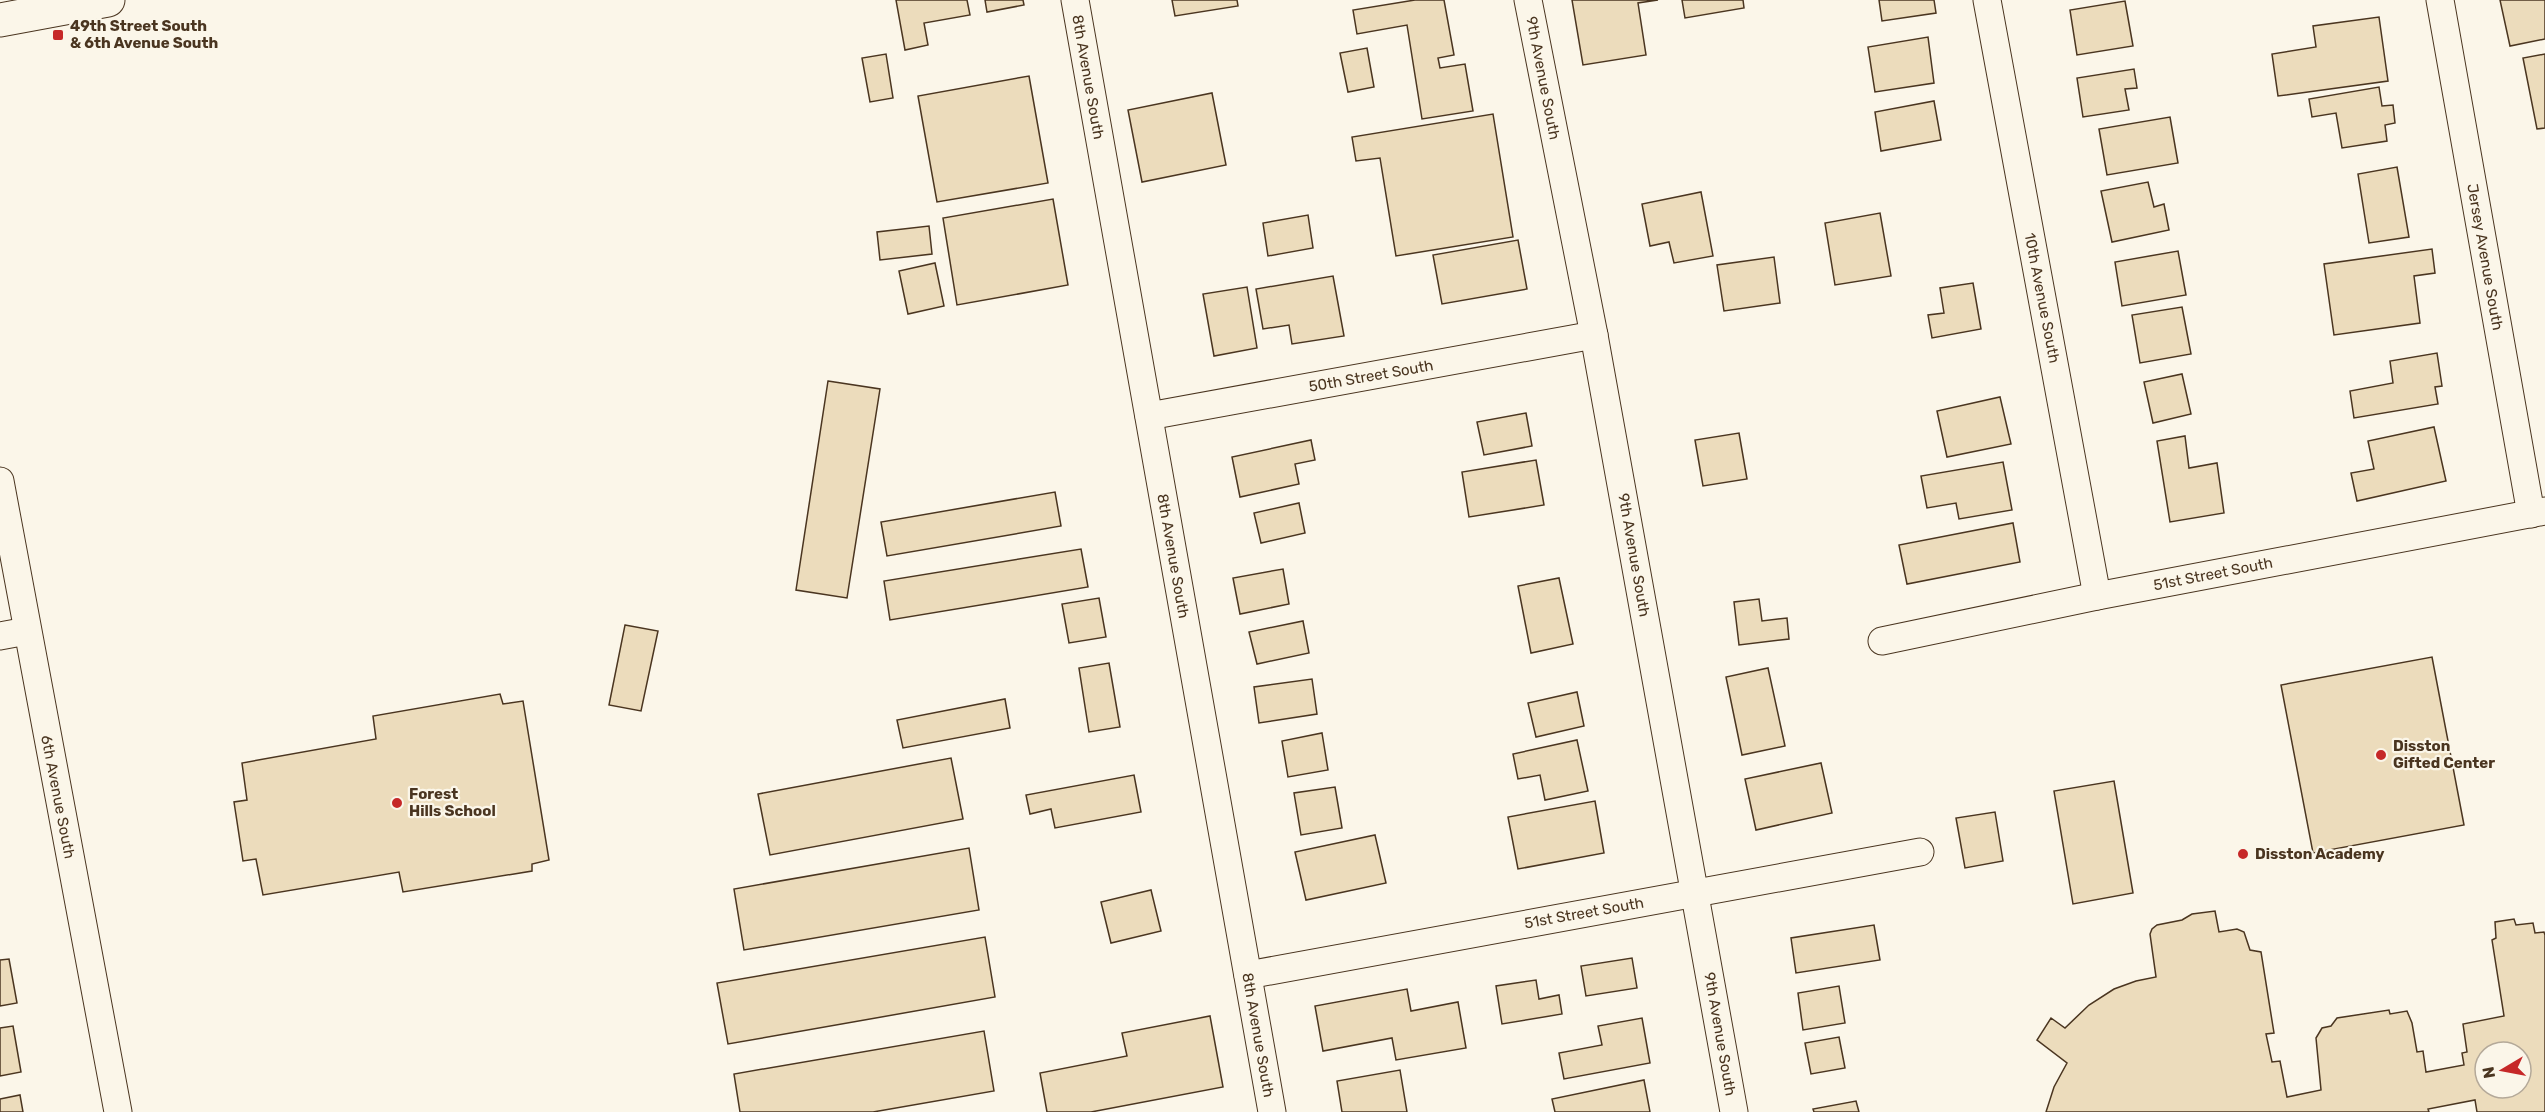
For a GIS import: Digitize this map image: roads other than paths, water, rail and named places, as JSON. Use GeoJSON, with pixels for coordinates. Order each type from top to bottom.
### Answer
{"type":"FeatureCollection","features":[{"type":"Feature","properties":{"kind":"main road"},"geometry":{"type":"LineString","coordinates":[[0,20],[108,0]]}},
{"type":"Feature","properties":{"kind":"street","name":"8th Avenue South"},"geometry":{"type":"LineString","coordinates":[[1075,0],[1272,1112]]}},
{"type":"Feature","properties":{"kind":"street","name":"9th Avenue South"},"geometry":{"type":"LineString","coordinates":[[1528,0],[1594,335],[1734,1112]]}},
{"type":"Feature","properties":{"kind":"street","name":"10th Avenue South"},"geometry":{"type":"LineString","coordinates":[[1987,0],[2097,596]]}},
{"type":"Feature","properties":{"kind":"street","name":"Jersey Avenue South"},"geometry":{"type":"LineString","coordinates":[[2440,0],[2538,513]]}},
{"type":"Feature","properties":{"kind":"street","name":"50th Street South"},"geometry":{"type":"LineString","coordinates":[[1149,416],[1594,335]]}},
{"type":"Feature","properties":{"kind":"street","name":"6th Avenue South"},"geometry":{"type":"LineString","coordinates":[[0,481],[118,1112]]}},
{"type":"Feature","properties":{"kind":"street","name":"51st Street South"},"geometry":{"type":"LineString","coordinates":[[1882,641],[2097,596],[2538,513]]}},
{"type":"Feature","properties":{"kind":"street"},"geometry":{"type":"LineString","coordinates":[[0,636],[27,631]]}},
{"type":"Feature","properties":{"kind":"street","name":"51st Street South"},"geometry":{"type":"LineString","coordinates":[[1248,975],[1920,852]]}},
{"type":"Feature","properties":{"kind":"place","name":"49th Street South & 6th Avenue South"},"geometry":{"type":"Point","coordinates":[58,35]}},
{"type":"Feature","properties":{"kind":"place","name":"Disston Gifted Center"},"geometry":{"type":"Point","coordinates":[2381,755]}},
{"type":"Feature","properties":{"kind":"place","name":"Forest Hills School"},"geometry":{"type":"Point","coordinates":[397,803]}},
{"type":"Feature","properties":{"kind":"place","name":"Disston Academy"},"geometry":{"type":"Point","coordinates":[2243,854]}}]}
